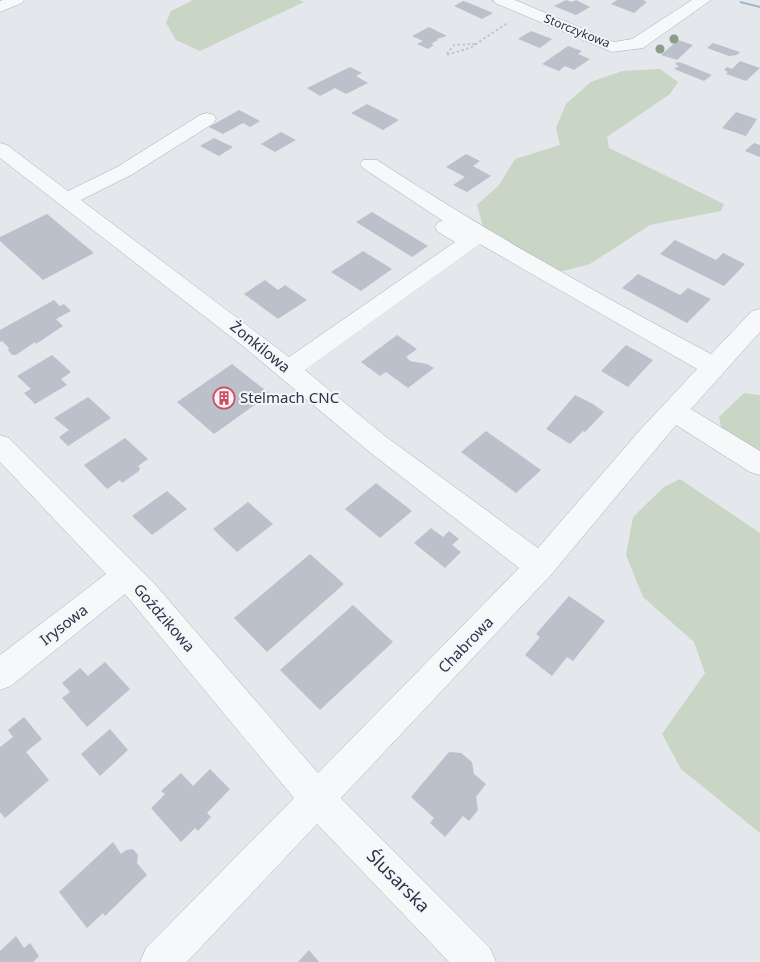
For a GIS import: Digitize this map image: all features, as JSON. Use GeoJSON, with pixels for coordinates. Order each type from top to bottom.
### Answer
{"type":"FeatureCollection","features":[{"type":"Feature","properties":{"kind":"street"},"geometry":{"type":"LineString","coordinates":[[0,7],[16,0]]}},
{"type":"Feature","properties":{"kind":"street","name":"Storczykowa"},"geometry":{"type":"LineString","coordinates":[[501,0],[612,47],[637,44],[703,0]]}},
{"type":"Feature","properties":{"kind":"street"},"geometry":{"type":"LineString","coordinates":[[65,200],[124,171],[207,119]]}},
{"type":"Feature","properties":{"kind":"street","name":"Żonkilowa"},"geometry":{"type":"LineString","coordinates":[[0,150],[253,341],[376,443],[540,567]]}},
{"type":"Feature","properties":{"kind":"street"},"geometry":{"type":"LineString","coordinates":[[370,164],[428,204],[714,368]]}},
{"type":"Feature","properties":{"kind":"street"},"geometry":{"type":"LineString","coordinates":[[288,370],[470,242],[392,192]]}},
{"type":"Feature","properties":{"kind":"street","name":"Chabrowa"},"geometry":{"type":"LineString","coordinates":[[160,962],[318,800],[540,567],[649,437],[760,317]]}},
{"type":"Feature","properties":{"kind":"street"},"geometry":{"type":"LineString","coordinates":[[674,411],[760,464]]}},
{"type":"Feature","properties":{"kind":"street","name":"Goździkowa"},"geometry":{"type":"LineString","coordinates":[[0,445],[127,576],[318,800]]}},
{"type":"Feature","properties":{"kind":"street","name":"Irysowa"},"geometry":{"type":"LineString","coordinates":[[0,675],[127,576]]}},
{"type":"Feature","properties":{"kind":"street","name":"Ślusarska"},"geometry":{"type":"LineString","coordinates":[[318,800],[476,962]]}},
{"type":"Feature","properties":{"kind":"path"},"geometry":{"type":"LineString","coordinates":[[475,44],[454,45],[446,55],[454,56],[475,44],[526,11]]}},
{"type":"Feature","properties":{"kind":"green space"},"geometry":{"type":"Polygon","coordinates":[[[193,0],[299,0],[304,2],[200,51],[176,40],[166,23],[171,11],[193,0]]]}},
{"type":"Feature","properties":{"kind":"green space"},"geometry":{"type":"Polygon","coordinates":[[[660,69],[678,82],[670,94],[607,137],[609,148],[724,204],[721,211],[650,225],[590,264],[559,272],[484,230],[477,205],[499,185],[515,159],[560,145],[556,128],[566,104],[591,82],[622,71],[660,69]]]}},
{"type":"Feature","properties":{"kind":"green space"},"geometry":{"type":"Polygon","coordinates":[[[744,393],[760,395],[760,453],[722,430],[719,417],[744,393]]]}},
{"type":"Feature","properties":{"kind":"green space"},"geometry":{"type":"Polygon","coordinates":[[[680,479],[760,533],[760,833],[681,769],[662,734],[705,673],[694,642],[643,597],[626,555],[633,517],[664,487],[680,479]]]}},
{"type":"Feature","properties":{"kind":"building"},"geometry":{"type":"Polygon","coordinates":[[[566,0],[572,2],[576,0],[590,7],[576,15],[554,6],[566,0]]]}},
{"type":"Feature","properties":{"kind":"building"},"geometry":{"type":"Polygon","coordinates":[[[617,0],[643,0],[647,2],[634,13],[611,4],[617,0]]]}},
{"type":"Feature","properties":{"kind":"building"},"geometry":{"type":"Polygon","coordinates":[[[463,1],[493,13],[482,19],[454,6],[463,1]]]}},
{"type":"Feature","properties":{"kind":"building"},"geometry":{"type":"Polygon","coordinates":[[[429,27],[447,36],[437,39],[431,44],[434,45],[428,49],[417,44],[423,41],[412,36],[429,27]]]}},
{"type":"Feature","properties":{"kind":"building"},"geometry":{"type":"Polygon","coordinates":[[[531,31],[552,39],[540,48],[518,39],[531,31]]]}},
{"type":"Feature","properties":{"kind":"building"},"geometry":{"type":"Polygon","coordinates":[[[678,40],[693,45],[677,60],[661,55],[678,40]]]}},
{"type":"Feature","properties":{"kind":"building"},"geometry":{"type":"Polygon","coordinates":[[[713,43],[740,52],[737,55],[729,56],[707,48],[713,43]]]}},
{"type":"Feature","properties":{"kind":"building"},"geometry":{"type":"Polygon","coordinates":[[[568,46],[582,51],[578,54],[590,59],[574,70],[565,66],[559,71],[542,64],[568,46]]]}},
{"type":"Feature","properties":{"kind":"building"},"geometry":{"type":"Polygon","coordinates":[[[740,61],[760,68],[746,81],[726,74],[728,72],[724,70],[727,67],[732,69],[740,61]]]}},
{"type":"Feature","properties":{"kind":"building"},"geometry":{"type":"Polygon","coordinates":[[[678,62],[712,75],[704,81],[674,69],[679,66],[675,64],[678,62]]]}},
{"type":"Feature","properties":{"kind":"building"},"geometry":{"type":"Polygon","coordinates":[[[350,67],[362,73],[356,76],[368,83],[346,94],[335,88],[320,96],[307,88],[350,67]]]}},
{"type":"Feature","properties":{"kind":"building"},"geometry":{"type":"Polygon","coordinates":[[[367,104],[399,120],[383,130],[351,113],[367,104]]]}},
{"type":"Feature","properties":{"kind":"building"},"geometry":{"type":"Polygon","coordinates":[[[239,110],[260,121],[250,127],[243,123],[223,134],[209,127],[239,110]]]}},
{"type":"Feature","properties":{"kind":"building"},"geometry":{"type":"Polygon","coordinates":[[[736,112],[757,119],[746,136],[722,128],[736,112]]]}},
{"type":"Feature","properties":{"kind":"building"},"geometry":{"type":"Polygon","coordinates":[[[281,132],[296,140],[275,152],[261,144],[281,132]]]}},
{"type":"Feature","properties":{"kind":"building"},"geometry":{"type":"Polygon","coordinates":[[[214,138],[233,147],[219,156],[200,146],[214,138]]]}},
{"type":"Feature","properties":{"kind":"building"},"geometry":{"type":"Polygon","coordinates":[[[754,143],[760,145],[760,157],[745,151],[754,143]]]}},
{"type":"Feature","properties":{"kind":"building"},"geometry":{"type":"Polygon","coordinates":[[[466,154],[480,161],[473,166],[491,176],[467,192],[453,185],[465,177],[446,167],[466,154]]]}},
{"type":"Feature","properties":{"kind":"building"},"geometry":{"type":"Polygon","coordinates":[[[372,212],[428,246],[412,257],[356,222],[372,212]]]}},
{"type":"Feature","properties":{"kind":"building"},"geometry":{"type":"Polygon","coordinates":[[[47,214],[94,253],[43,280],[0,241],[0,237],[47,214]]]}},
{"type":"Feature","properties":{"kind":"building"},"geometry":{"type":"Polygon","coordinates":[[[675,240],[716,260],[723,253],[745,264],[724,286],[660,254],[675,240]]]}},
{"type":"Feature","properties":{"kind":"building"},"geometry":{"type":"Polygon","coordinates":[[[363,251],[392,269],[361,291],[331,272],[363,251]]]}},
{"type":"Feature","properties":{"kind":"building"},"geometry":{"type":"Polygon","coordinates":[[[638,274],[680,295],[688,288],[711,299],[687,323],[622,288],[638,274]]]}},
{"type":"Feature","properties":{"kind":"building"},"geometry":{"type":"Polygon","coordinates":[[[265,280],[278,290],[285,285],[307,300],[278,319],[244,294],[265,280]]]}},
{"type":"Feature","properties":{"kind":"building"},"geometry":{"type":"Polygon","coordinates":[[[54,300],[60,306],[64,304],[71,311],[56,319],[63,326],[36,344],[35,342],[16,355],[12,355],[8,350],[9,348],[2,341],[0,342],[0,330],[54,300]]]}},
{"type":"Feature","properties":{"kind":"building"},"geometry":{"type":"Polygon","coordinates":[[[397,335],[417,349],[406,357],[410,361],[427,364],[434,368],[408,388],[386,372],[380,376],[361,362],[397,335]]]}},
{"type":"Feature","properties":{"kind":"building"},"geometry":{"type":"Polygon","coordinates":[[[626,345],[653,360],[628,387],[601,371],[626,345]]]}},
{"type":"Feature","properties":{"kind":"building"},"geometry":{"type":"Polygon","coordinates":[[[52,355],[71,372],[61,379],[67,385],[35,404],[24,393],[31,389],[17,376],[52,355]]]}},
{"type":"Feature","properties":{"kind":"building","name":"Stelmach CNC"},"geometry":{"type":"Polygon","coordinates":[[[232,364],[270,394],[214,434],[177,402],[232,364]]]}},
{"type":"Feature","properties":{"kind":"building"},"geometry":{"type":"Polygon","coordinates":[[[575,395],[604,412],[585,432],[583,431],[570,444],[546,429],[575,395]]]}},
{"type":"Feature","properties":{"kind":"building"},"geometry":{"type":"Polygon","coordinates":[[[88,397],[111,418],[68,446],[59,437],[69,430],[54,418],[88,397]]]}},
{"type":"Feature","properties":{"kind":"building"},"geometry":{"type":"Polygon","coordinates":[[[486,431],[541,470],[516,493],[461,452],[486,431]]]}},
{"type":"Feature","properties":{"kind":"building"},"geometry":{"type":"Polygon","coordinates":[[[125,438],[148,459],[138,466],[140,468],[139,471],[122,483],[120,480],[107,489],[84,465],[125,438]]]}},
{"type":"Feature","properties":{"kind":"building"},"geometry":{"type":"Polygon","coordinates":[[[376,483],[412,511],[380,538],[345,509],[376,483]]]}},
{"type":"Feature","properties":{"kind":"building"},"geometry":{"type":"Polygon","coordinates":[[[167,491],[187,509],[152,535],[132,516],[167,491]]]}},
{"type":"Feature","properties":{"kind":"building"},"geometry":{"type":"Polygon","coordinates":[[[248,502],[273,524],[237,552],[213,529],[248,502]]]}},
{"type":"Feature","properties":{"kind":"building"},"geometry":{"type":"Polygon","coordinates":[[[431,528],[443,537],[449,531],[459,539],[452,545],[461,552],[445,568],[414,543],[431,528]]]}},
{"type":"Feature","properties":{"kind":"building"},"geometry":{"type":"Polygon","coordinates":[[[310,554],[344,584],[267,652],[234,618],[310,554]]]}},
{"type":"Feature","properties":{"kind":"building"},"geometry":{"type":"Polygon","coordinates":[[[569,596],[605,621],[573,661],[567,657],[552,676],[525,655],[540,637],[536,634],[569,596]]]}},
{"type":"Feature","properties":{"kind":"building"},"geometry":{"type":"Polygon","coordinates":[[[353,605],[393,642],[320,710],[280,670],[353,605]]]}},
{"type":"Feature","properties":{"kind":"building"},"geometry":{"type":"Polygon","coordinates":[[[105,662],[130,689],[87,727],[62,698],[70,692],[62,683],[80,668],[88,676],[105,662]]]}},
{"type":"Feature","properties":{"kind":"building"},"geometry":{"type":"Polygon","coordinates":[[[24,717],[42,739],[26,752],[49,780],[5,818],[0,812],[0,747],[13,737],[8,730],[24,717]]]}},
{"type":"Feature","properties":{"kind":"building"},"geometry":{"type":"Polygon","coordinates":[[[110,729],[128,750],[100,776],[81,754],[110,729]]]}},
{"type":"Feature","properties":{"kind":"building"},"geometry":{"type":"Polygon","coordinates":[[[449,752],[461,753],[472,762],[474,774],[486,784],[476,797],[478,810],[469,821],[463,816],[445,837],[430,823],[434,818],[411,797],[449,752]]]}},
{"type":"Feature","properties":{"kind":"building"},"geometry":{"type":"Polygon","coordinates":[[[210,769],[230,789],[207,813],[211,817],[198,831],[195,828],[181,842],[151,808],[165,794],[161,791],[181,773],[193,786],[210,769]]]}},
{"type":"Feature","properties":{"kind":"building"},"geometry":{"type":"Polygon","coordinates":[[[113,842],[121,854],[126,850],[133,849],[138,855],[137,863],[147,875],[105,916],[103,913],[87,928],[59,892],[113,842]]]}},
{"type":"Feature","properties":{"kind":"building"},"geometry":{"type":"Polygon","coordinates":[[[16,936],[24,948],[30,943],[39,956],[33,962],[0,962],[0,951],[16,936]]]}},
{"type":"Feature","properties":{"kind":"building"},"geometry":{"type":"Polygon","coordinates":[[[309,950],[319,962],[298,962],[309,950]]]}},
{"type":"Feature","properties":{"kind":"waterway"},"geometry":{"type":"LineString","coordinates":[[742,2],[760,7]]}},
{"type":"Feature","properties":{"kind":"place","name":"Stelmach CNC"},"geometry":{"type":"Point","coordinates":[224,398]}}]}
